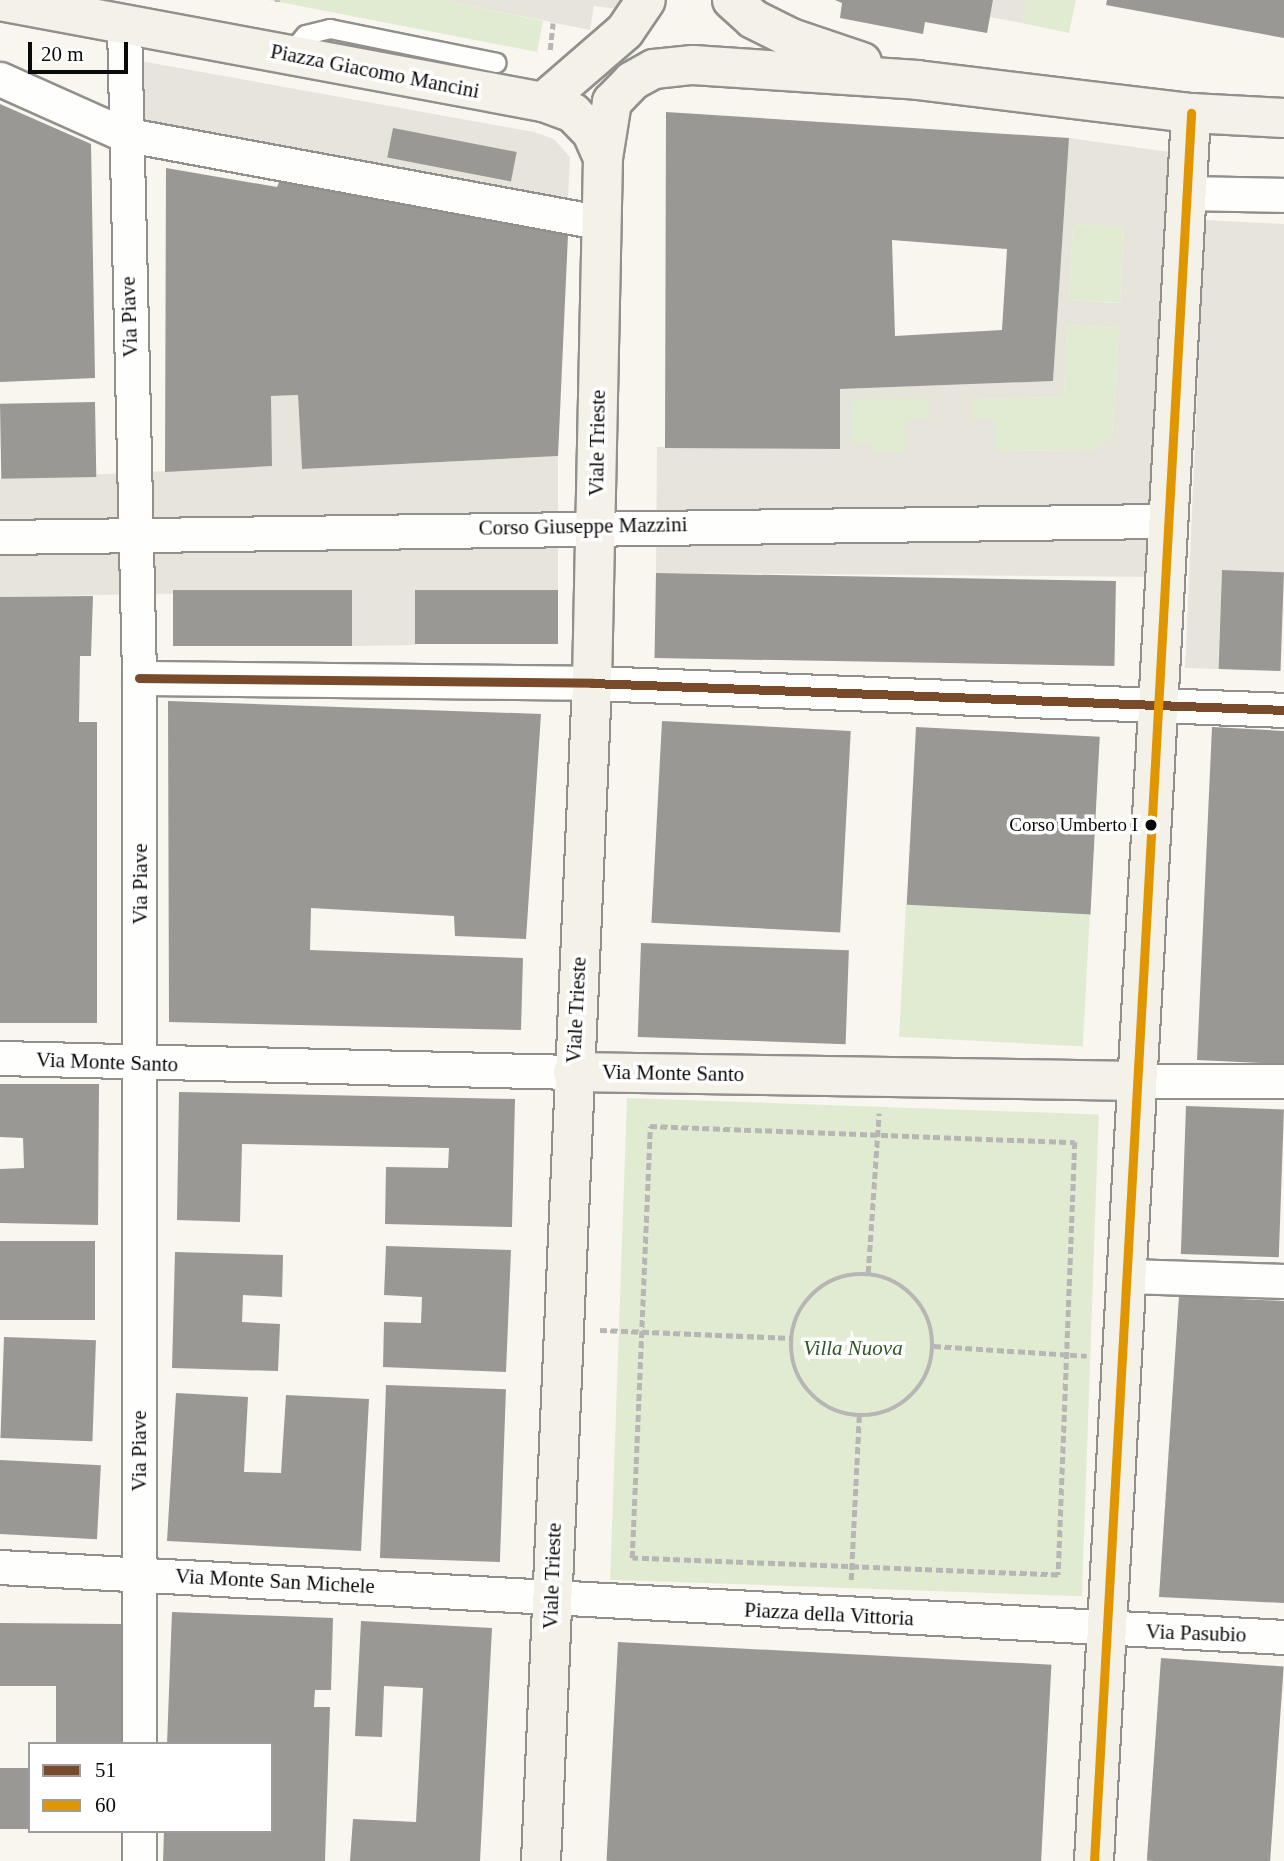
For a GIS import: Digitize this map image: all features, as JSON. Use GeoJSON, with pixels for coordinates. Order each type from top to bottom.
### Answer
{"type":"FeatureCollection","features":[{"type":"Feature","properties":{"kind":"street"},"geometry":{"type":"LineString","coordinates":[[543,102],[625,31],[646,0]]}},
{"type":"Feature","properties":{"kind":"street","name":"Piazza Giacomo Mancini"},"geometry":{"type":"LineString","coordinates":[[0,1],[543,102],[573,113],[592,133],[603,158]]}},
{"type":"Feature","properties":{"kind":"street"},"geometry":{"type":"LineString","coordinates":[[742,6],[823,50],[917,80],[1191,113],[1284,118]]}},
{"type":"Feature","properties":{"kind":"street","name":"Via Piave"},"geometry":{"type":"LineString","coordinates":[[124,25],[123,134],[139,677],[142,1063],[139,1742]]}},
{"type":"Feature","properties":{"kind":"street","name":"Viale Trieste"},"geometry":{"type":"LineString","coordinates":[[541,1861],[573,1072],[592,683],[603,158],[612,102],[632,81],[654,69],[694,65],[917,80]]}},
{"type":"Feature","properties":{"kind":"street"},"geometry":{"type":"LineString","coordinates":[[0,79],[123,134],[601,223]]}},
{"type":"Feature","properties":{"kind":"street"},"geometry":{"type":"LineString","coordinates":[[1094,1861],[1128,1276],[1156,705],[1190,193],[1191,113]]}},
{"type":"Feature","properties":{"kind":"street"},"geometry":{"type":"LineString","coordinates":[[1190,193],[1284,195]]}},
{"type":"Feature","properties":{"kind":"street","name":"Corso Giuseppe Mazzini"},"geometry":{"type":"LineString","coordinates":[[0,537],[595,525],[1167,521]]}},
{"type":"Feature","properties":{"kind":"street"},"geometry":{"type":"LineString","coordinates":[[139,677],[592,683],[1284,710]]}},
{"type":"Feature","properties":{"kind":"street","name":"Via Monte Santo"},"geometry":{"type":"LineString","coordinates":[[0,1058],[573,1072],[1137,1081]]}},
{"type":"Feature","properties":{"kind":"street"},"geometry":{"type":"LineString","coordinates":[[1137,1081],[1284,1081]]}},
{"type":"Feature","properties":{"kind":"street"},"geometry":{"type":"LineString","coordinates":[[1128,1276],[1284,1281]]}},
{"type":"Feature","properties":{"kind":"street","name":"Via Monte San Michele"},"geometry":{"type":"LineString","coordinates":[[0,1567],[551,1597]]}},
{"type":"Feature","properties":{"kind":"street","name":"Piazza della Vittoria"},"geometry":{"type":"LineString","coordinates":[[551,1597],[1108,1629]]}},
{"type":"Feature","properties":{"kind":"street","name":"Via Pasubio"},"geometry":{"type":"LineString","coordinates":[[1108,1629],[1284,1637]]}},
{"type":"Feature","properties":{"kind":"street"},"geometry":{"type":"LineString","coordinates":[[139,1833],[139,1861]]}},
{"type":"Feature","properties":{"kind":"lane"},"geometry":{"type":"LineString","coordinates":[[289,55],[306,35],[330,29],[497,63]]}},
{"type":"Feature","properties":{"kind":"path"},"geometry":{"type":"LineString","coordinates":[[868,1273],[881,1076]]}},
{"type":"Feature","properties":{"kind":"path"},"geometry":{"type":"LineString","coordinates":[[650,1126],[878,1135],[1075,1142],[1058,1575],[632,1558],[650,1126]]}},
{"type":"Feature","properties":{"kind":"path"},"geometry":{"type":"LineString","coordinates":[[868,1273],[892,1279],[912,1293],[927,1312],[934,1346],[925,1380],[911,1398],[892,1410],[859,1416],[826,1407],[809,1393],[796,1374],[792,1338],[804,1303],[822,1286],[868,1273]]}},
{"type":"Feature","properties":{"kind":"path"},"geometry":{"type":"LineString","coordinates":[[562,1329],[792,1338]]}},
{"type":"Feature","properties":{"kind":"path"},"geometry":{"type":"LineString","coordinates":[[934,1346],[1123,1358]]}},
{"type":"Feature","properties":{"kind":"path"},"geometry":{"type":"LineString","coordinates":[[849,1616],[859,1416]]}},
{"type":"Feature","properties":{"kind":"green space"},"geometry":{"type":"Polygon","coordinates":[[[269,0],[440,0],[543,21],[537,52],[269,0]]]}},
{"type":"Feature","properties":{"kind":"green space"},"geometry":{"type":"Polygon","coordinates":[[[1027,0],[1076,0],[1069,33],[1022,23],[1027,0]]]}},
{"type":"Feature","properties":{"kind":"green space"},"geometry":{"type":"Polygon","coordinates":[[[1073,224],[1124,227],[1120,303],[1069,300],[1073,224]]]}},
{"type":"Feature","properties":{"kind":"green space"},"geometry":{"type":"Polygon","coordinates":[[[1067,325],[1119,328],[1112,437],[1092,450],[996,451],[971,419],[971,399],[1064,397],[1067,325]]]}},
{"type":"Feature","properties":{"kind":"green space"},"geometry":{"type":"Polygon","coordinates":[[[851,398],[931,398],[931,419],[905,452],[872,452],[851,443],[851,398]]]}},
{"type":"Feature","properties":{"kind":"green space"},"geometry":{"type":"Polygon","coordinates":[[[906,905],[1090,915],[1083,1046],[899,1037],[906,905]]]}},
{"type":"Feature","properties":{"kind":"green space","name":"Villa Nuova"},"geometry":{"type":"Polygon","coordinates":[[[627,1098],[1099,1114],[1082,1596],[610,1580],[627,1098]]]}},
{"type":"Feature","properties":{"kind":"shaded area"},"geometry":{"type":"Polygon","coordinates":[[[440,0],[620,0],[618,9],[594,6],[590,30],[440,0]]]}},
{"type":"Feature","properties":{"kind":"shaded area"},"geometry":{"type":"Polygon","coordinates":[[[993,0],[1027,0],[1022,23],[990,17],[993,0]]]}},
{"type":"Feature","properties":{"kind":"shaded area"},"geometry":{"type":"Polygon","coordinates":[[[135,60],[534,132],[554,139],[570,157],[568,199],[134,119],[135,60]]]}},
{"type":"Feature","properties":{"kind":"shaded area"},"geometry":{"type":"Polygon","coordinates":[[[1069,138],[1191,155],[1163,577],[656,573],[657,447],[840,449],[840,389],[1053,381],[1069,138]],[[1073,224],[1069,300],[1120,303],[1124,227],[1073,224]],[[1067,325],[1064,397],[971,399],[971,419],[995,419],[996,451],[1092,450],[1112,437],[1119,328],[1067,325]],[[852,398],[851,443],[872,443],[872,452],[905,452],[905,419],[930,419],[930,398],[852,398]]]}},
{"type":"Feature","properties":{"kind":"shaded area"},"geometry":{"type":"Polygon","coordinates":[[[1205,220],[1284,224],[1284,572],[1222,570],[1218,669],[1185,668],[1205,220]]]}},
{"type":"Feature","properties":{"kind":"shaded area"},"geometry":{"type":"Polygon","coordinates":[[[298,395],[302,469],[558,456],[558,590],[416,591],[416,645],[352,646],[351,590],[0,597],[0,479],[271,466],[271,396],[298,395]]]}},
{"type":"Feature","properties":{"kind":"building"},"geometry":{"type":"Polygon","coordinates":[[[835,0],[993,0],[987,33],[925,22],[923,34],[840,18],[842,3],[835,0]]]}},
{"type":"Feature","properties":{"kind":"building"},"geometry":{"type":"Polygon","coordinates":[[[1107,0],[1284,0],[1284,38],[1106,5],[1107,0]]]}},
{"type":"Feature","properties":{"kind":"building"},"geometry":{"type":"Polygon","coordinates":[[[0,104],[91,144],[95,378],[0,382],[0,104]]]}},
{"type":"Feature","properties":{"kind":"building"},"geometry":{"type":"Polygon","coordinates":[[[666,112],[1069,138],[1053,381],[840,389],[840,449],[665,448],[666,112]],[[892,240],[895,336],[1002,330],[1007,249],[892,240]]]}},
{"type":"Feature","properties":{"kind":"building"},"geometry":{"type":"Polygon","coordinates":[[[393,128],[517,152],[511,181],[387,157],[393,128]]]}},
{"type":"Feature","properties":{"kind":"building"},"geometry":{"type":"Polygon","coordinates":[[[166,168],[277,187],[282,175],[568,235],[558,456],[302,469],[298,395],[271,396],[272,466],[165,472],[166,168]]]}},
{"type":"Feature","properties":{"kind":"building"},"geometry":{"type":"Polygon","coordinates":[[[95,402],[96,477],[1,479],[0,404],[95,402]]]}},
{"type":"Feature","properties":{"kind":"building"},"geometry":{"type":"Polygon","coordinates":[[[1222,570],[1284,572],[1281,671],[1219,669],[1222,570]]]}},
{"type":"Feature","properties":{"kind":"building"},"geometry":{"type":"Polygon","coordinates":[[[656,573],[1116,581],[1114,666],[655,658],[656,573]]]}},
{"type":"Feature","properties":{"kind":"building"},"geometry":{"type":"Polygon","coordinates":[[[173,590],[352,590],[352,646],[173,646],[173,590]]]}},
{"type":"Feature","properties":{"kind":"building"},"geometry":{"type":"Polygon","coordinates":[[[415,590],[558,590],[558,644],[415,644],[415,590]]]}},
{"type":"Feature","properties":{"kind":"building"},"geometry":{"type":"Polygon","coordinates":[[[93,596],[91,656],[80,656],[79,722],[97,722],[97,1023],[0,1023],[0,597],[93,596]]]}},
{"type":"Feature","properties":{"kind":"building"},"geometry":{"type":"Polygon","coordinates":[[[168,701],[541,714],[526,939],[455,936],[454,916],[311,908],[310,950],[523,958],[521,1030],[169,1022],[168,701]]]}},
{"type":"Feature","properties":{"kind":"building"},"geometry":{"type":"Polygon","coordinates":[[[662,721],[851,731],[840,933],[651,923],[662,721]]]}},
{"type":"Feature","properties":{"kind":"building"},"geometry":{"type":"Polygon","coordinates":[[[916,727],[1100,737],[1090,914],[907,905],[916,727]]]}},
{"type":"Feature","properties":{"kind":"building"},"geometry":{"type":"Polygon","coordinates":[[[1212,727],[1284,731],[1284,1064],[1197,1060],[1212,727]]]}},
{"type":"Feature","properties":{"kind":"building"},"geometry":{"type":"Polygon","coordinates":[[[641,943],[849,950],[846,1044],[638,1037],[641,943]]]}},
{"type":"Feature","properties":{"kind":"building"},"geometry":{"type":"Polygon","coordinates":[[[0,1084],[99,1084],[98,1225],[0,1223],[0,1169],[24,1168],[23,1138],[0,1137],[0,1084]]]}},
{"type":"Feature","properties":{"kind":"building"},"geometry":{"type":"Polygon","coordinates":[[[179,1092],[515,1099],[512,1227],[385,1224],[386,1167],[448,1168],[449,1148],[242,1144],[240,1222],[177,1220],[179,1092]]]}},
{"type":"Feature","properties":{"kind":"building"},"geometry":{"type":"Polygon","coordinates":[[[1186,1106],[1284,1109],[1279,1257],[1181,1254],[1186,1106]]]}},
{"type":"Feature","properties":{"kind":"building"},"geometry":{"type":"Polygon","coordinates":[[[0,1241],[95,1241],[95,1320],[0,1320],[0,1241]]]}},
{"type":"Feature","properties":{"kind":"building"},"geometry":{"type":"Polygon","coordinates":[[[386,1246],[511,1250],[506,1372],[383,1367],[384,1322],[421,1323],[422,1297],[384,1295],[386,1246]]]}},
{"type":"Feature","properties":{"kind":"building"},"geometry":{"type":"Polygon","coordinates":[[[175,1252],[283,1255],[282,1297],[243,1295],[242,1322],[280,1324],[278,1371],[172,1368],[175,1252]]]}},
{"type":"Feature","properties":{"kind":"building"},"geometry":{"type":"Polygon","coordinates":[[[1179,1296],[1284,1301],[1284,1603],[1159,1597],[1179,1296]]]}},
{"type":"Feature","properties":{"kind":"building"},"geometry":{"type":"Polygon","coordinates":[[[4,1337],[96,1340],[92,1441],[0,1438],[4,1337]]]}},
{"type":"Feature","properties":{"kind":"building"},"geometry":{"type":"Polygon","coordinates":[[[386,1385],[506,1389],[500,1562],[380,1558],[386,1385]]]}},
{"type":"Feature","properties":{"kind":"building"},"geometry":{"type":"Polygon","coordinates":[[[176,1393],[248,1397],[244,1472],[281,1473],[286,1395],[369,1399],[361,1551],[167,1541],[176,1393]]]}},
{"type":"Feature","properties":{"kind":"building"},"geometry":{"type":"Polygon","coordinates":[[[0,1460],[101,1465],[97,1539],[0,1534],[0,1460]]]}},
{"type":"Feature","properties":{"kind":"building"},"geometry":{"type":"Polygon","coordinates":[[[172,1612],[333,1618],[331,1690],[315,1690],[314,1707],[330,1707],[325,1861],[163,1861],[164,1833],[273,1833],[273,1742],[167,1742],[172,1612]]]}},
{"type":"Feature","properties":{"kind":"building"},"geometry":{"type":"Polygon","coordinates":[[[361,1621],[492,1628],[480,1861],[350,1861],[353,1819],[416,1822],[423,1688],[384,1686],[382,1737],[355,1736],[361,1621]]]}},
{"type":"Feature","properties":{"kind":"building"},"geometry":{"type":"Polygon","coordinates":[[[0,1623],[121,1624],[121,1742],[56,1742],[56,1686],[0,1686],[0,1623]]]}},
{"type":"Feature","properties":{"kind":"building"},"geometry":{"type":"Polygon","coordinates":[[[618,1642],[1051,1665],[1041,1861],[607,1861],[618,1642]]]}},
{"type":"Feature","properties":{"kind":"building"},"geometry":{"type":"Polygon","coordinates":[[[1161,1658],[1284,1667],[1270,1861],[1147,1861],[1161,1658]]]}},
{"type":"Feature","properties":{"kind":"building"},"geometry":{"type":"Polygon","coordinates":[[[0,1768],[28,1768],[28,1829],[0,1829],[0,1768]]]}},
{"type":"Feature","properties":{"kind":"transit line","name":"60"},"geometry":{"type":"LineString","coordinates":[[1094,1861],[1191,113]]}},
{"type":"Feature","properties":{"kind":"transit line","name":"51"},"geometry":{"type":"LineString","coordinates":[[139,678],[592,683],[1284,710]]}},
{"type":"Feature","properties":{"kind":"place","name":"Corso Umberto I"},"geometry":{"type":"Point","coordinates":[1151,825]}}]}
